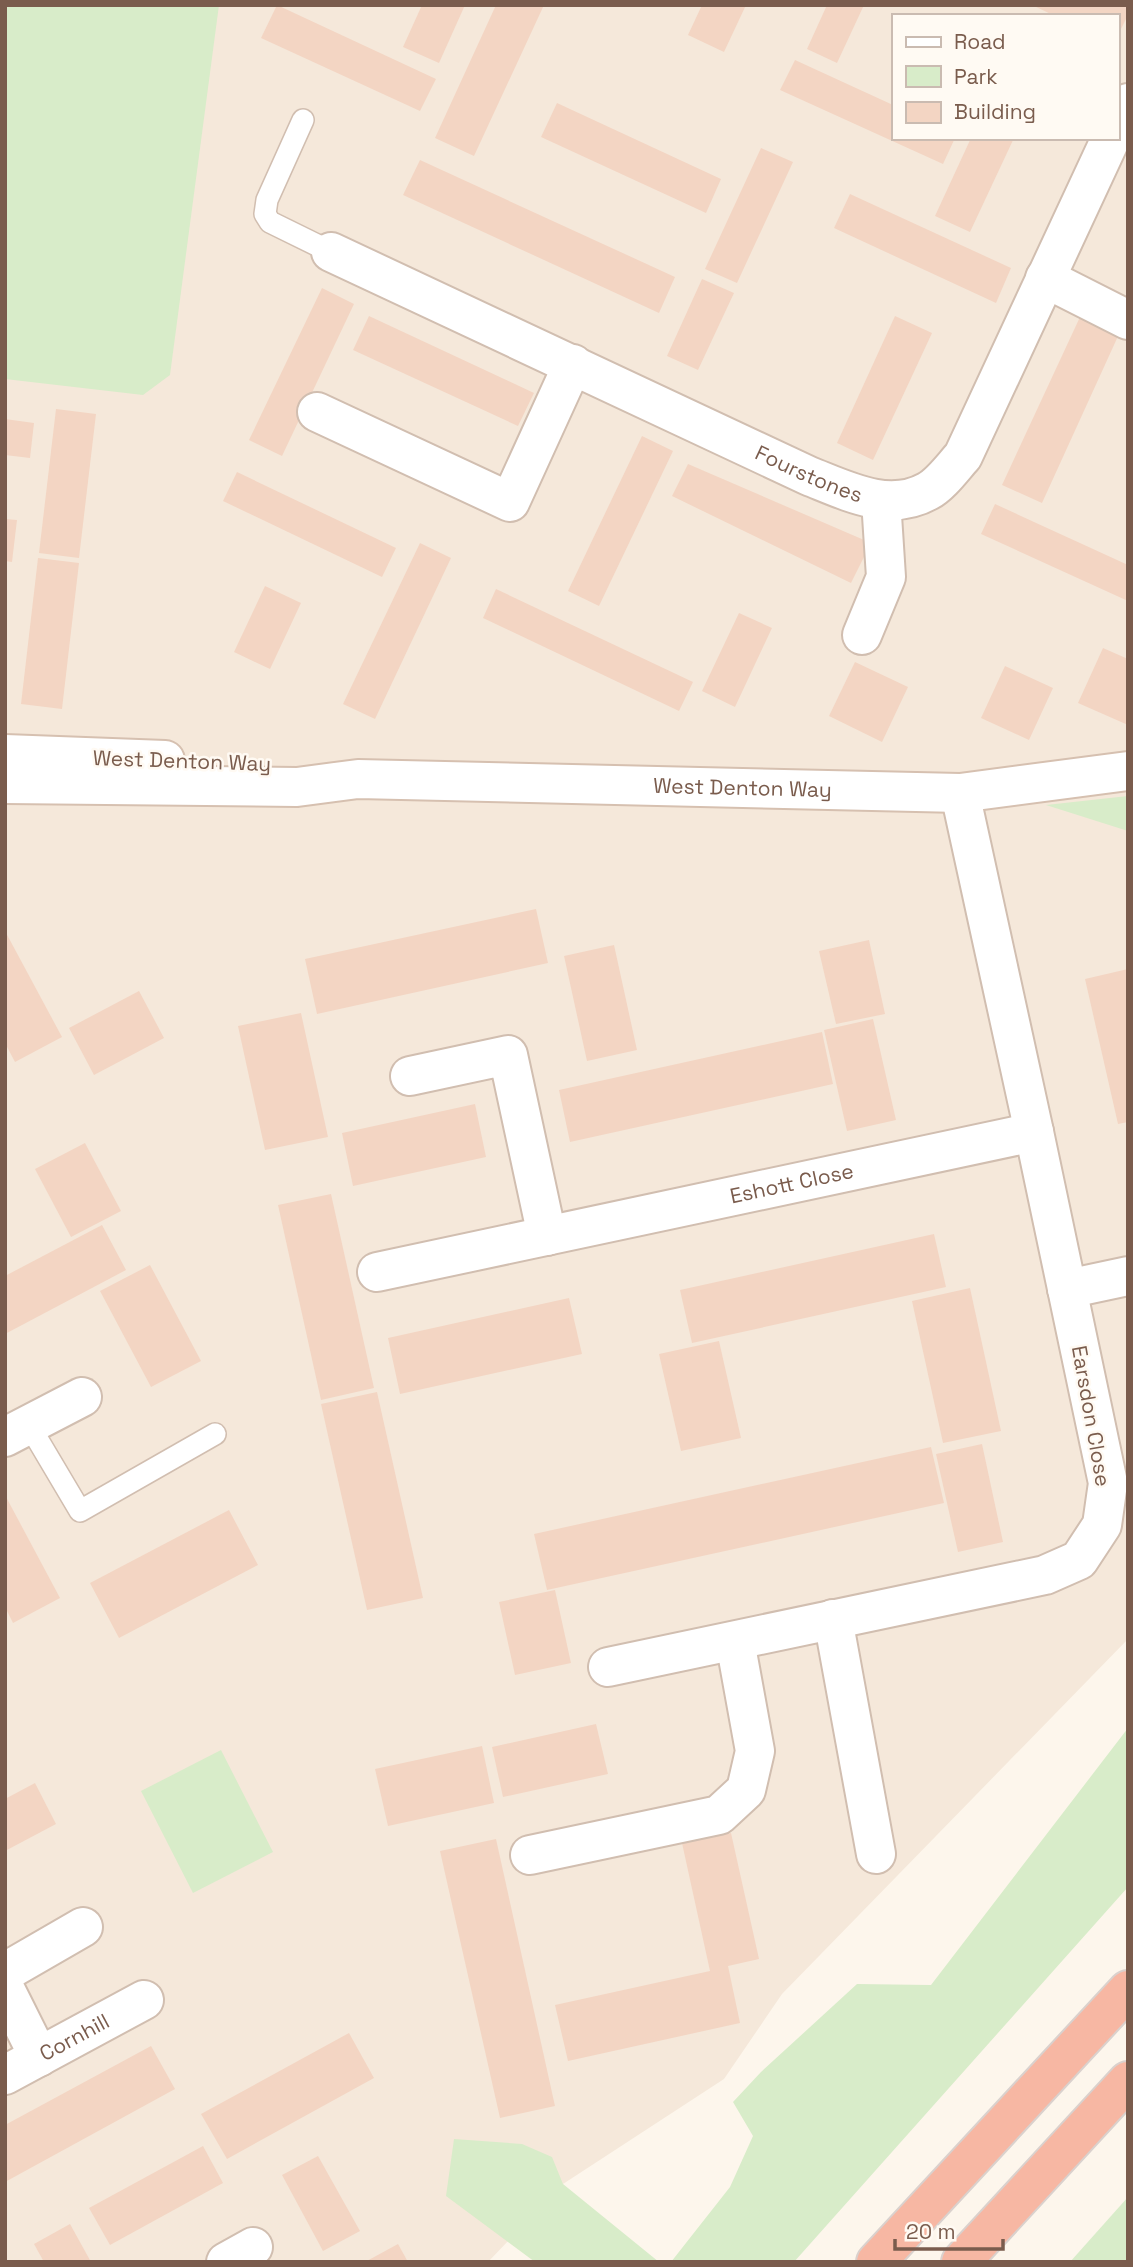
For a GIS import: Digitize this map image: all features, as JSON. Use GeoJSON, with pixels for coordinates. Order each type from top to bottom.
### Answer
{"type":"FeatureCollection","features":[{"type":"Feature","properties":{"kind":"highway"},"geometry":{"type":"LineString","coordinates":[[876,2262],[1128,1990]]}},
{"type":"Feature","properties":{"kind":"highway"},"geometry":{"type":"LineString","coordinates":[[961,2262],[1128,2081]]}},
{"type":"Feature","properties":{"kind":"street"},"geometry":{"type":"LineString","coordinates":[[1119,121],[1128,103]]}},
{"type":"Feature","properties":{"kind":"street","name":"Fourstones"},"geometry":{"type":"LineString","coordinates":[[331,252],[809,476],[860,496],[895,502],[930,491],[962,456],[1110,140]]}},
{"type":"Feature","properties":{"kind":"street"},"geometry":{"type":"LineString","coordinates":[[1045,278],[1128,320]]}},
{"type":"Feature","properties":{"kind":"street"},"geometry":{"type":"LineString","coordinates":[[317,412],[510,502],[573,364]]}},
{"type":"Feature","properties":{"kind":"street"},"geometry":{"type":"LineString","coordinates":[[862,635],[886,577],[881,499]]}},
{"type":"Feature","properties":{"kind":"street","name":"West Denton Way"},"geometry":{"type":"LineString","coordinates":[[5,754],[300,766],[358,779]]}},
{"type":"Feature","properties":{"kind":"street","name":"West Denton Way"},"geometry":{"type":"LineString","coordinates":[[5,784],[297,787],[358,779],[960,793],[1128,771]]}},
{"type":"Feature","properties":{"kind":"street","name":"Earsdon Close"},"geometry":{"type":"LineString","coordinates":[[608,1667],[1045,1575],[1079,1560],[1102,1525],[1108,1483],[960,793]]}},
{"type":"Feature","properties":{"kind":"street"},"geometry":{"type":"LineString","coordinates":[[410,1076],[508,1055],[547,1236]]}},
{"type":"Feature","properties":{"kind":"street","name":"Eshott Close"},"geometry":{"type":"LineString","coordinates":[[377,1272],[1034,1132]]}},
{"type":"Feature","properties":{"kind":"street"},"geometry":{"type":"LineString","coordinates":[[1067,1289],[1128,1276]]}},
{"type":"Feature","properties":{"kind":"street"},"geometry":{"type":"LineString","coordinates":[[17,1431],[82,1397]]}},
{"type":"Feature","properties":{"kind":"street"},"geometry":{"type":"LineString","coordinates":[[833,1619],[876,1854]]}},
{"type":"Feature","properties":{"kind":"street"},"geometry":{"type":"LineString","coordinates":[[530,1855],[719,1815],[746,1790],[755,1751],[735,1641]]}},
{"type":"Feature","properties":{"kind":"street"},"geometry":{"type":"LineString","coordinates":[[5,1972],[83,1927]]}},
{"type":"Feature","properties":{"kind":"street"},"geometry":{"type":"LineString","coordinates":[[5,1989],[38,2057]]}},
{"type":"Feature","properties":{"kind":"street","name":"Cornhill"},"geometry":{"type":"LineString","coordinates":[[5,2075],[144,2000]]}},
{"type":"Feature","properties":{"kind":"lane"},"geometry":{"type":"LineString","coordinates":[[303,120],[267,200],[264,214],[270,222],[331,252]]}},
{"type":"Feature","properties":{"kind":"lane"},"geometry":{"type":"LineString","coordinates":[[17,1431],[80,1511],[215,1434]]}},
{"type":"Feature","properties":{"kind":"shaded area"},"geometry":{"type":"Polygon","coordinates":[[[5,5],[1128,5],[1128,1639],[782,1994],[724,2079],[563,2184],[488,2262],[5,2262],[5,5]]]}},
{"type":"Feature","properties":{"kind":"green space"},"geometry":{"type":"Polygon","coordinates":[[[5,5],[219,5],[170,375],[143,395],[5,379],[5,5]]]}},
{"type":"Feature","properties":{"kind":"green space"},"geometry":{"type":"Polygon","coordinates":[[[1128,796],[1128,831],[1046,805],[1128,796]]]}},
{"type":"Feature","properties":{"kind":"green space"},"geometry":{"type":"Polygon","coordinates":[[[1128,1728],[1128,1887],[794,2262],[671,2262],[730,2187],[753,2136],[733,2102],[761,2072],[857,1984],[931,1985],[1128,1728]]]}},
{"type":"Feature","properties":{"kind":"green space"},"geometry":{"type":"Polygon","coordinates":[[[221,1750],[273,1852],[193,1893],[141,1791],[221,1750]]]}},
{"type":"Feature","properties":{"kind":"green space"},"geometry":{"type":"Polygon","coordinates":[[[454,2139],[522,2144],[552,2157],[563,2184],[659,2262],[535,2262],[446,2196],[454,2139]]]}},
{"type":"Feature","properties":{"kind":"green space"},"geometry":{"type":"Polygon","coordinates":[[[1128,2197],[1128,2262],[1070,2262],[1128,2197]]]}},
{"type":"Feature","properties":{"kind":"building"},"geometry":{"type":"Polygon","coordinates":[[[277,5],[436,79],[420,111],[261,38],[277,5]]]}},
{"type":"Feature","properties":{"kind":"building"},"geometry":{"type":"Polygon","coordinates":[[[422,5],[465,5],[439,63],[403,47],[422,5]]]}},
{"type":"Feature","properties":{"kind":"building"},"geometry":{"type":"Polygon","coordinates":[[[496,5],[544,5],[474,156],[435,138],[496,5]]]}},
{"type":"Feature","properties":{"kind":"building"},"geometry":{"type":"Polygon","coordinates":[[[702,5],[746,5],[724,52],[688,35],[702,5]]]}},
{"type":"Feature","properties":{"kind":"building"},"geometry":{"type":"Polygon","coordinates":[[[827,5],[864,5],[837,63],[807,49],[827,5]]]}},
{"type":"Feature","properties":{"kind":"building"},"geometry":{"type":"Polygon","coordinates":[[[1032,5],[1128,5],[1128,15],[1119,33],[1119,14],[1051,14],[1032,5]]]}},
{"type":"Feature","properties":{"kind":"building"},"geometry":{"type":"Polygon","coordinates":[[[795,60],[892,105],[892,140],[954,140],[943,164],[780,90],[795,60]]]}},
{"type":"Feature","properties":{"kind":"building"},"geometry":{"type":"Polygon","coordinates":[[[557,103],[721,179],[706,213],[541,137],[557,103]]]}},
{"type":"Feature","properties":{"kind":"building"},"geometry":{"type":"Polygon","coordinates":[[[970,140],[1013,140],[970,232],[935,216],[970,140]]]}},
{"type":"Feature","properties":{"kind":"building"},"geometry":{"type":"Polygon","coordinates":[[[761,148],[793,162],[737,283],[705,269],[761,148]]]}},
{"type":"Feature","properties":{"kind":"building"},"geometry":{"type":"Polygon","coordinates":[[[420,160],[675,277],[659,313],[403,195],[420,160]]]}},
{"type":"Feature","properties":{"kind":"building"},"geometry":{"type":"Polygon","coordinates":[[[850,194],[1011,268],[996,303],[834,228],[850,194]]]}},
{"type":"Feature","properties":{"kind":"building"},"geometry":{"type":"Polygon","coordinates":[[[702,279],[734,293],[698,370],[667,356],[702,279]]]}},
{"type":"Feature","properties":{"kind":"building"},"geometry":{"type":"Polygon","coordinates":[[[322,288],[354,304],[282,456],[249,440],[322,288]]]}},
{"type":"Feature","properties":{"kind":"building"},"geometry":{"type":"Polygon","coordinates":[[[369,316],[534,393],[518,426],[353,350],[369,316]]]}},
{"type":"Feature","properties":{"kind":"building"},"geometry":{"type":"Polygon","coordinates":[[[895,316],[932,333],[873,460],[837,443],[895,316]]]}},
{"type":"Feature","properties":{"kind":"building"},"geometry":{"type":"Polygon","coordinates":[[[1080,317],[1119,334],[1042,503],[1002,485],[1080,317]]]}},
{"type":"Feature","properties":{"kind":"building"},"geometry":{"type":"Polygon","coordinates":[[[56,409],[96,414],[79,558],[39,553],[56,409]]]}},
{"type":"Feature","properties":{"kind":"building"},"geometry":{"type":"Polygon","coordinates":[[[5,419],[34,423],[30,458],[5,455],[5,419]]]}},
{"type":"Feature","properties":{"kind":"building"},"geometry":{"type":"Polygon","coordinates":[[[642,436],[673,451],[599,606],[568,591],[642,436]]]}},
{"type":"Feature","properties":{"kind":"building"},"geometry":{"type":"Polygon","coordinates":[[[688,464],[871,543],[851,583],[672,496],[688,464]]]}},
{"type":"Feature","properties":{"kind":"building"},"geometry":{"type":"Polygon","coordinates":[[[237,472],[396,548],[382,577],[223,501],[237,472]]]}},
{"type":"Feature","properties":{"kind":"building"},"geometry":{"type":"Polygon","coordinates":[[[995,504],[1128,565],[1128,601],[981,534],[995,504]]]}},
{"type":"Feature","properties":{"kind":"building"},"geometry":{"type":"Polygon","coordinates":[[[5,519],[17,520],[12,562],[5,561],[5,519]]]}},
{"type":"Feature","properties":{"kind":"building"},"geometry":{"type":"Polygon","coordinates":[[[420,543],[451,558],[375,719],[343,704],[420,543]]]}},
{"type":"Feature","properties":{"kind":"building"},"geometry":{"type":"Polygon","coordinates":[[[38,558],[79,563],[62,709],[21,704],[38,558]]]}},
{"type":"Feature","properties":{"kind":"building"},"geometry":{"type":"Polygon","coordinates":[[[265,586],[301,603],[270,669],[234,652],[265,586]]]}},
{"type":"Feature","properties":{"kind":"building"},"geometry":{"type":"Polygon","coordinates":[[[496,589],[693,682],[679,711],[483,618],[496,589]]]}},
{"type":"Feature","properties":{"kind":"building"},"geometry":{"type":"Polygon","coordinates":[[[739,613],[772,628],[735,707],[702,691],[739,613]]]}},
{"type":"Feature","properties":{"kind":"building"},"geometry":{"type":"Polygon","coordinates":[[[1103,648],[1128,659],[1128,725],[1078,703],[1103,648]]]}},
{"type":"Feature","properties":{"kind":"building"},"geometry":{"type":"Polygon","coordinates":[[[855,662],[908,687],[882,742],[829,716],[855,662]]]}},
{"type":"Feature","properties":{"kind":"building"},"geometry":{"type":"Polygon","coordinates":[[[1005,666],[1053,688],[1029,740],[981,718],[1005,666]]]}},
{"type":"Feature","properties":{"kind":"building"},"geometry":{"type":"Polygon","coordinates":[[[536,909],[548,963],[317,1014],[305,959],[536,909]]]}},
{"type":"Feature","properties":{"kind":"building"},"geometry":{"type":"Polygon","coordinates":[[[5,931],[62,1037],[15,1062],[5,1043],[5,931]]]}},
{"type":"Feature","properties":{"kind":"building"},"geometry":{"type":"Polygon","coordinates":[[[869,940],[885,1014],[836,1024],[819,951],[869,940]]]}},
{"type":"Feature","properties":{"kind":"building"},"geometry":{"type":"Polygon","coordinates":[[[614,945],[637,1050],[587,1061],[564,956],[614,945]]]}},
{"type":"Feature","properties":{"kind":"building"},"geometry":{"type":"Polygon","coordinates":[[[1128,969],[1128,1122],[1118,1124],[1085,979],[1128,969]]]}},
{"type":"Feature","properties":{"kind":"building"},"geometry":{"type":"Polygon","coordinates":[[[139,991],[164,1038],[94,1075],[69,1028],[139,991]]]}},
{"type":"Feature","properties":{"kind":"building"},"geometry":{"type":"Polygon","coordinates":[[[301,1013],[328,1137],[265,1150],[238,1026],[301,1013]]]}},
{"type":"Feature","properties":{"kind":"building"},"geometry":{"type":"Polygon","coordinates":[[[873,1019],[896,1120],[847,1131],[824,1030],[873,1019]]]}},
{"type":"Feature","properties":{"kind":"building"},"geometry":{"type":"Polygon","coordinates":[[[822,1032],[833,1084],[570,1142],[559,1090],[822,1032]]]}},
{"type":"Feature","properties":{"kind":"building"},"geometry":{"type":"Polygon","coordinates":[[[475,1104],[486,1157],[353,1186],[342,1133],[475,1104]]]}},
{"type":"Feature","properties":{"kind":"building"},"geometry":{"type":"Polygon","coordinates":[[[85,1143],[121,1211],[71,1237],[35,1169],[85,1143]]]}},
{"type":"Feature","properties":{"kind":"building"},"geometry":{"type":"Polygon","coordinates":[[[331,1194],[374,1388],[321,1400],[278,1205],[331,1194]]]}},
{"type":"Feature","properties":{"kind":"building"},"geometry":{"type":"Polygon","coordinates":[[[102,1225],[126,1270],[5,1334],[5,1276],[102,1225]]]}},
{"type":"Feature","properties":{"kind":"building"},"geometry":{"type":"Polygon","coordinates":[[[934,1234],[946,1287],[692,1343],[680,1290],[934,1234]]]}},
{"type":"Feature","properties":{"kind":"building"},"geometry":{"type":"Polygon","coordinates":[[[150,1265],[201,1361],[151,1387],[100,1291],[150,1265]]]}},
{"type":"Feature","properties":{"kind":"building"},"geometry":{"type":"Polygon","coordinates":[[[970,1288],[1001,1431],[943,1443],[912,1301],[970,1288]]]}},
{"type":"Feature","properties":{"kind":"building"},"geometry":{"type":"Polygon","coordinates":[[[569,1298],[582,1354],[400,1394],[388,1338],[569,1298]]]}},
{"type":"Feature","properties":{"kind":"building"},"geometry":{"type":"Polygon","coordinates":[[[719,1341],[741,1438],[681,1451],[659,1354],[719,1341]]]}},
{"type":"Feature","properties":{"kind":"building"},"geometry":{"type":"Polygon","coordinates":[[[377,1392],[423,1598],[367,1610],[321,1404],[377,1392]]]}},
{"type":"Feature","properties":{"kind":"building"},"geometry":{"type":"Polygon","coordinates":[[[982,1444],[1003,1542],[958,1552],[936,1454],[982,1444]]]}},
{"type":"Feature","properties":{"kind":"building"},"geometry":{"type":"Polygon","coordinates":[[[931,1447],[944,1503],[547,1590],[534,1534],[931,1447]]]}},
{"type":"Feature","properties":{"kind":"building"},"geometry":{"type":"Polygon","coordinates":[[[5,1495],[60,1598],[13,1623],[5,1607],[5,1495]]]}},
{"type":"Feature","properties":{"kind":"building"},"geometry":{"type":"Polygon","coordinates":[[[229,1510],[258,1565],[119,1638],[90,1583],[229,1510]]]}},
{"type":"Feature","properties":{"kind":"building"},"geometry":{"type":"Polygon","coordinates":[[[555,1590],[571,1663],[515,1675],[499,1602],[555,1590]]]}},
{"type":"Feature","properties":{"kind":"building"},"geometry":{"type":"Polygon","coordinates":[[[596,1724],[608,1774],[503,1797],[492,1747],[596,1724]]]}},
{"type":"Feature","properties":{"kind":"building"},"geometry":{"type":"Polygon","coordinates":[[[482,1746],[494,1803],[388,1826],[375,1769],[482,1746]]]}},
{"type":"Feature","properties":{"kind":"building"},"geometry":{"type":"Polygon","coordinates":[[[35,1783],[56,1824],[5,1851],[5,1799],[35,1783]]]}},
{"type":"Feature","properties":{"kind":"building"},"geometry":{"type":"Polygon","coordinates":[[[731,1833],[759,1959],[728,1966],[740,2023],[568,2061],[555,2005],[710,1971],[682,1843],[731,1833]]]}},
{"type":"Feature","properties":{"kind":"building"},"geometry":{"type":"Polygon","coordinates":[[[496,1839],[555,2106],[500,2118],[440,1851],[496,1839]]]}},
{"type":"Feature","properties":{"kind":"building"},"geometry":{"type":"Polygon","coordinates":[[[349,2033],[374,2078],[227,2159],[201,2114],[349,2033]]]}},
{"type":"Feature","properties":{"kind":"building"},"geometry":{"type":"Polygon","coordinates":[[[151,2046],[175,2089],[5,2182],[5,2125],[151,2046]]]}},
{"type":"Feature","properties":{"kind":"building"},"geometry":{"type":"Polygon","coordinates":[[[203,2146],[223,2183],[110,2245],[89,2208],[203,2146]]]}},
{"type":"Feature","properties":{"kind":"building"},"geometry":{"type":"Polygon","coordinates":[[[318,2156],[360,2231],[323,2251],[282,2175],[318,2156]]]}},
{"type":"Feature","properties":{"kind":"building"},"geometry":{"type":"Polygon","coordinates":[[[70,2224],[91,2262],[44,2262],[34,2244],[70,2224]]]}},
{"type":"Feature","properties":{"kind":"building"},"geometry":{"type":"Polygon","coordinates":[[[398,2244],[408,2262],[365,2262],[398,2244]]]}}]}
